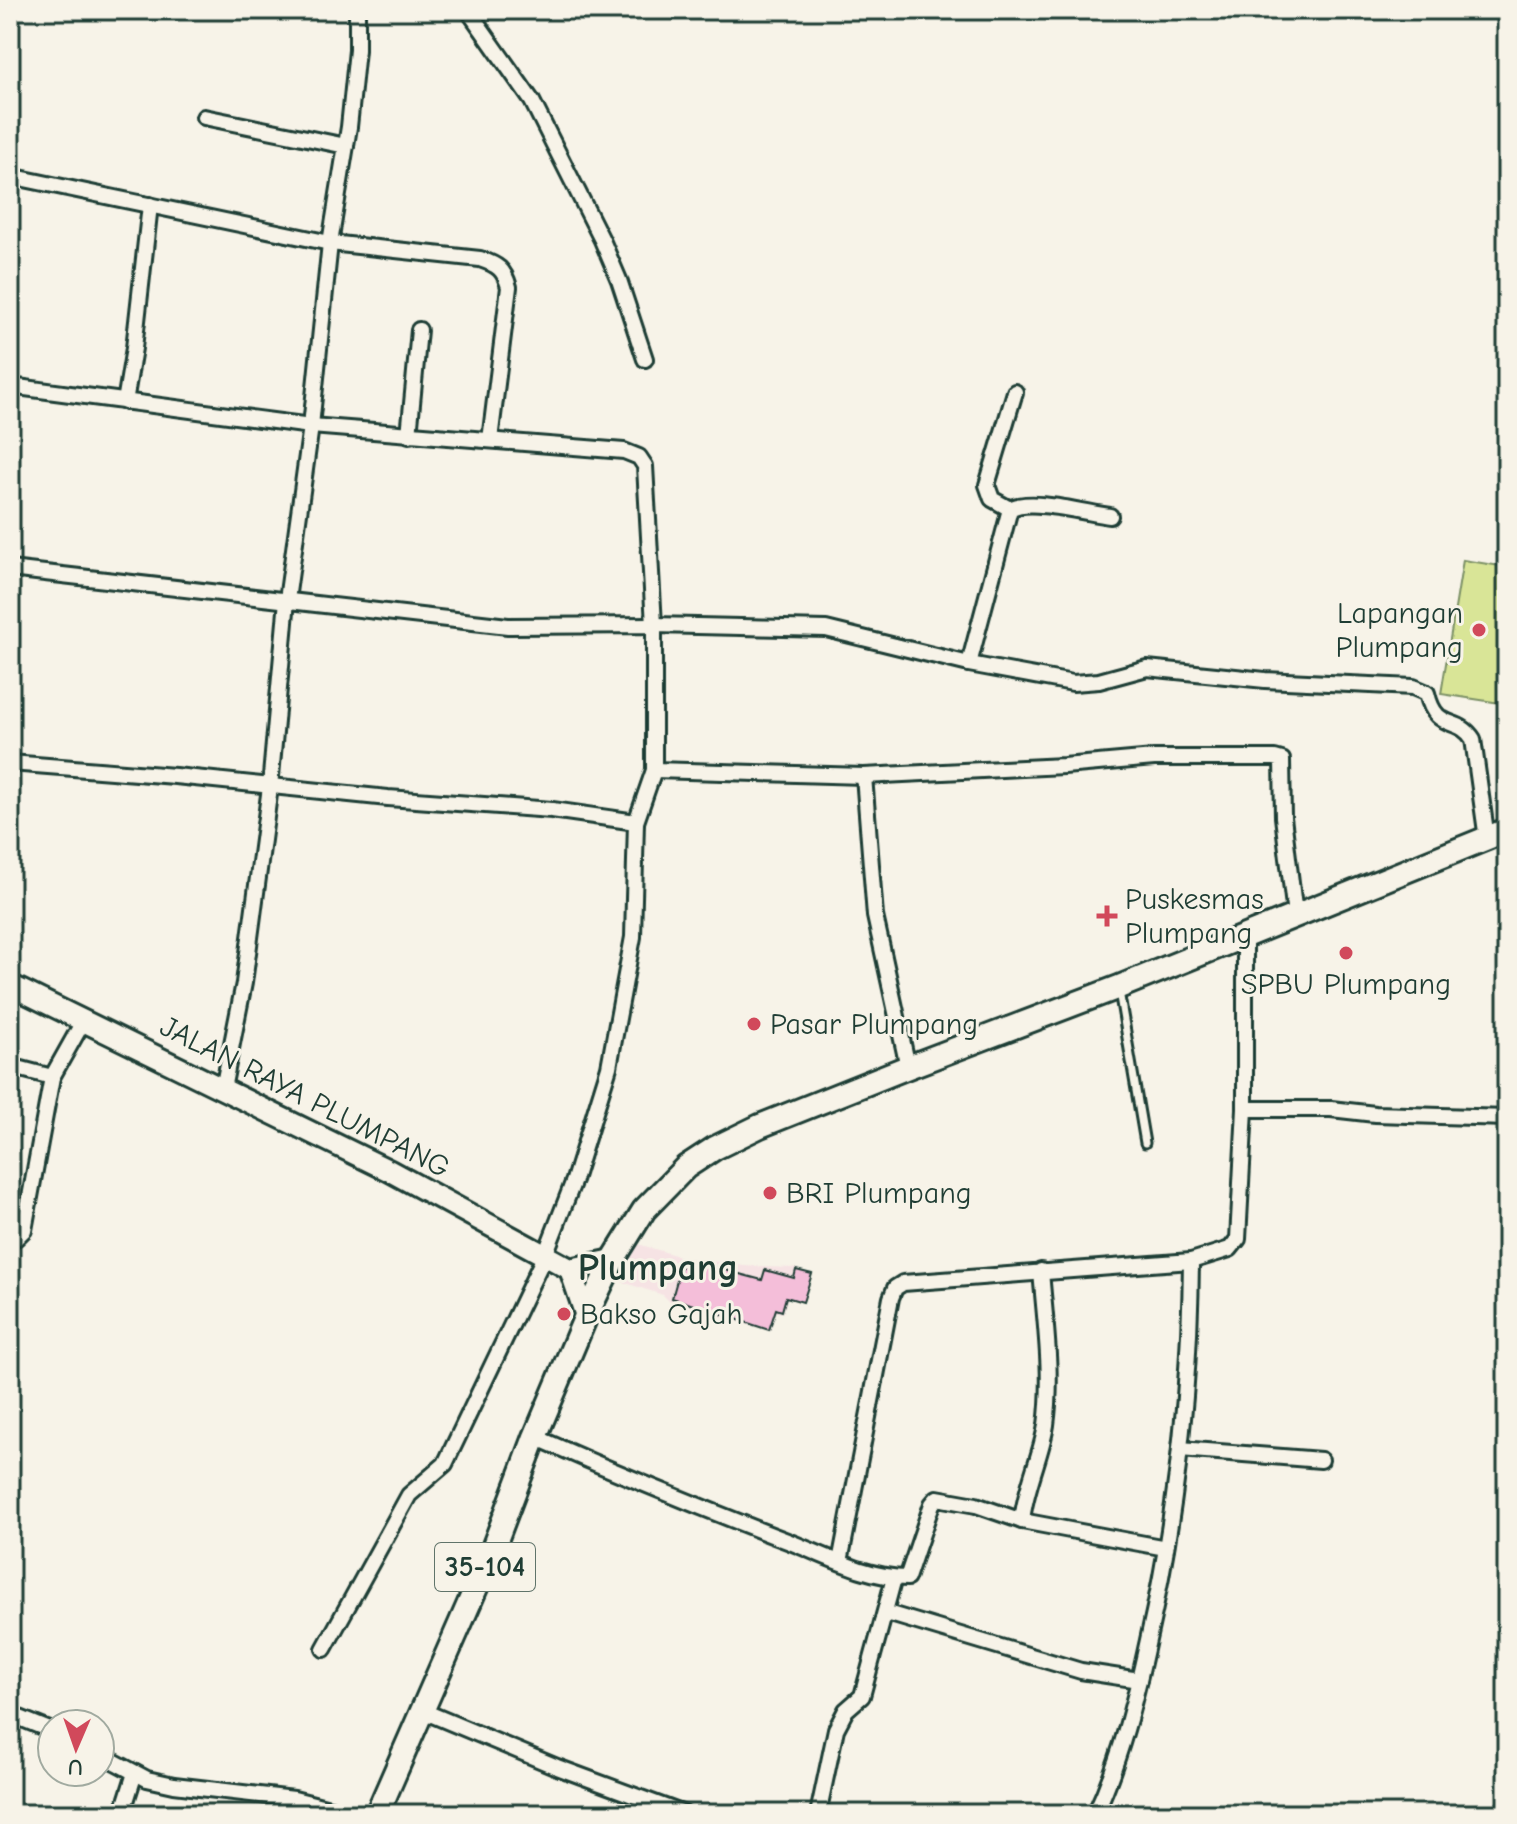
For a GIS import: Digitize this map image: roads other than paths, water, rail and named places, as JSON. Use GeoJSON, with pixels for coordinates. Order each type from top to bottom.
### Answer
{"type":"FeatureCollection","features":[{"type":"Feature","properties":{"kind":"main road","name":"35-104"},"geometry":{"type":"LineString","coordinates":[[377,1814],[492,1551],[535,1437],[586,1316],[613,1260],[644,1210],[686,1167],[715,1148],[760,1126],[1119,987],[1497,834]]}},
{"type":"Feature","properties":{"kind":"street"},"geometry":{"type":"LineString","coordinates":[[223,1089],[244,983],[270,787],[287,600],[311,426],[330,243],[346,146],[357,50],[357,10]]}},
{"type":"Feature","properties":{"kind":"street"},"geometry":{"type":"LineString","coordinates":[[468,10],[532,101],[602,240],[645,359]]}},
{"type":"Feature","properties":{"kind":"street"},"geometry":{"type":"LineString","coordinates":[[204,117],[346,146]]}},
{"type":"Feature","properties":{"kind":"street"},"geometry":{"type":"LineString","coordinates":[[10,176],[330,243],[480,259],[495,264],[504,271],[509,287],[490,440]]}},
{"type":"Feature","properties":{"kind":"street"},"geometry":{"type":"LineString","coordinates":[[125,402],[150,205]]}},
{"type":"Feature","properties":{"kind":"street"},"geometry":{"type":"LineString","coordinates":[[409,435],[419,330]]}},
{"type":"Feature","properties":{"kind":"street"},"geometry":{"type":"LineString","coordinates":[[10,386],[311,426],[490,440],[528,446],[624,451],[639,457],[645,466],[654,625],[654,770],[636,822],[633,937],[609,1067],[574,1180],[545,1255],[445,1464],[409,1495],[324,1649]]}},
{"type":"Feature","properties":{"kind":"street"},"geometry":{"type":"LineString","coordinates":[[1010,509],[992,499],[987,485],[1015,392]]}},
{"type":"Feature","properties":{"kind":"street"},"geometry":{"type":"LineString","coordinates":[[969,664],[1010,509],[1017,505],[1039,505],[1110,516]]}},
{"type":"Feature","properties":{"kind":"street"},"geometry":{"type":"LineString","coordinates":[[10,569],[508,626],[826,629],[969,664],[1073,683],[1099,681],[1147,668],[1265,680],[1413,687],[1427,693],[1436,716],[1465,729],[1473,739],[1497,834]]}},
{"type":"Feature","properties":{"kind":"street"},"geometry":{"type":"LineString","coordinates":[[654,770],[864,776],[1064,766],[1154,758],[1275,758],[1282,760],[1285,771],[1283,817],[1295,915]]}},
{"type":"Feature","properties":{"kind":"street"},"geometry":{"type":"LineString","coordinates":[[10,763],[552,810],[636,822]]}},
{"type":"Feature","properties":{"kind":"street"},"geometry":{"type":"LineString","coordinates":[[864,776],[875,916],[908,1067]]}},
{"type":"Feature","properties":{"kind":"street"},"geometry":{"type":"LineString","coordinates":[[840,1562],[895,1288],[916,1281],[1191,1261],[1230,1249],[1238,1239],[1245,1109],[1245,935]]}},
{"type":"Feature","properties":{"kind":"street","name":"JALAN RAYA PLUMPANG"},"geometry":{"type":"LineString","coordinates":[[10,985],[390,1171],[570,1269]]}},
{"type":"Feature","properties":{"kind":"street"},"geometry":{"type":"LineString","coordinates":[[10,1237],[16,1238],[24,1230],[52,1077],[84,1020]]}},
{"type":"Feature","properties":{"kind":"street"},"geometry":{"type":"LineString","coordinates":[[10,1066],[52,1077]]}},
{"type":"Feature","properties":{"kind":"street"},"geometry":{"type":"LineString","coordinates":[[1245,1109],[1331,1109],[1375,1114],[1507,1118]]}},
{"type":"Feature","properties":{"kind":"street"},"geometry":{"type":"LineString","coordinates":[[586,1316],[570,1269],[613,1260]]}},
{"type":"Feature","properties":{"kind":"street"},"geometry":{"type":"LineString","coordinates":[[1095,1814],[1124,1740],[1161,1583],[1180,1449],[1190,1347],[1191,1261]]}},
{"type":"Feature","properties":{"kind":"street"},"geometry":{"type":"LineString","coordinates":[[1022,1521],[1045,1427],[1049,1378],[1041,1271]]}},
{"type":"Feature","properties":{"kind":"street"},"geometry":{"type":"LineString","coordinates":[[535,1437],[657,1491],[840,1562],[894,1578],[909,1576],[932,1504],[937,1498],[976,1505],[1022,1521],[1166,1548]]}},
{"type":"Feature","properties":{"kind":"street"},"geometry":{"type":"LineString","coordinates":[[1180,1449],[1321,1460]]}},
{"type":"Feature","properties":{"kind":"street"},"geometry":{"type":"LineString","coordinates":[[818,1814],[836,1729],[846,1710],[862,1696],[887,1613],[894,1578]]}},
{"type":"Feature","properties":{"kind":"street"},"geometry":{"type":"LineString","coordinates":[[887,1613],[1081,1671],[1139,1680]]}},
{"type":"Feature","properties":{"kind":"street"},"geometry":{"type":"LineString","coordinates":[[423,1711],[557,1767],[684,1814]]}},
{"type":"Feature","properties":{"kind":"street"},"geometry":{"type":"LineString","coordinates":[[10,1714],[36,1725]]}},
{"type":"Feature","properties":{"kind":"street"},"geometry":{"type":"LineString","coordinates":[[116,1763],[147,1779],[174,1785],[257,1793],[353,1814]]}},
{"type":"Feature","properties":{"kind":"street"},"geometry":{"type":"LineString","coordinates":[[122,1814],[135,1773]]}},
{"type":"Feature","properties":{"kind":"lane"},"geometry":{"type":"LineString","coordinates":[[1119,987],[1145,1143]]}},
{"type":"Feature","properties":{"kind":"place","name":"Lapangan Plumpang"},"geometry":{"type":"Point","coordinates":[1479,630]}},
{"type":"Feature","properties":{"kind":"place","name":"Puskesmas Plumpang"},"geometry":{"type":"Point","coordinates":[1107,916]}},
{"type":"Feature","properties":{"kind":"place","name":"SPBU Plumpang"},"geometry":{"type":"Point","coordinates":[1346,953]}},
{"type":"Feature","properties":{"kind":"place","name":"Pasar Plumpang"},"geometry":{"type":"Point","coordinates":[754,1024]}},
{"type":"Feature","properties":{"kind":"place","name":"BRI Plumpang"},"geometry":{"type":"Point","coordinates":[770,1193]}},
{"type":"Feature","properties":{"kind":"place","name":"Bakso Gajah"},"geometry":{"type":"Point","coordinates":[564,1314]}},
{"type":"Feature","properties":{"kind":"district","name":"Plumpang"},"geometry":{"type":"Point","coordinates":[658,1268]}}]}
